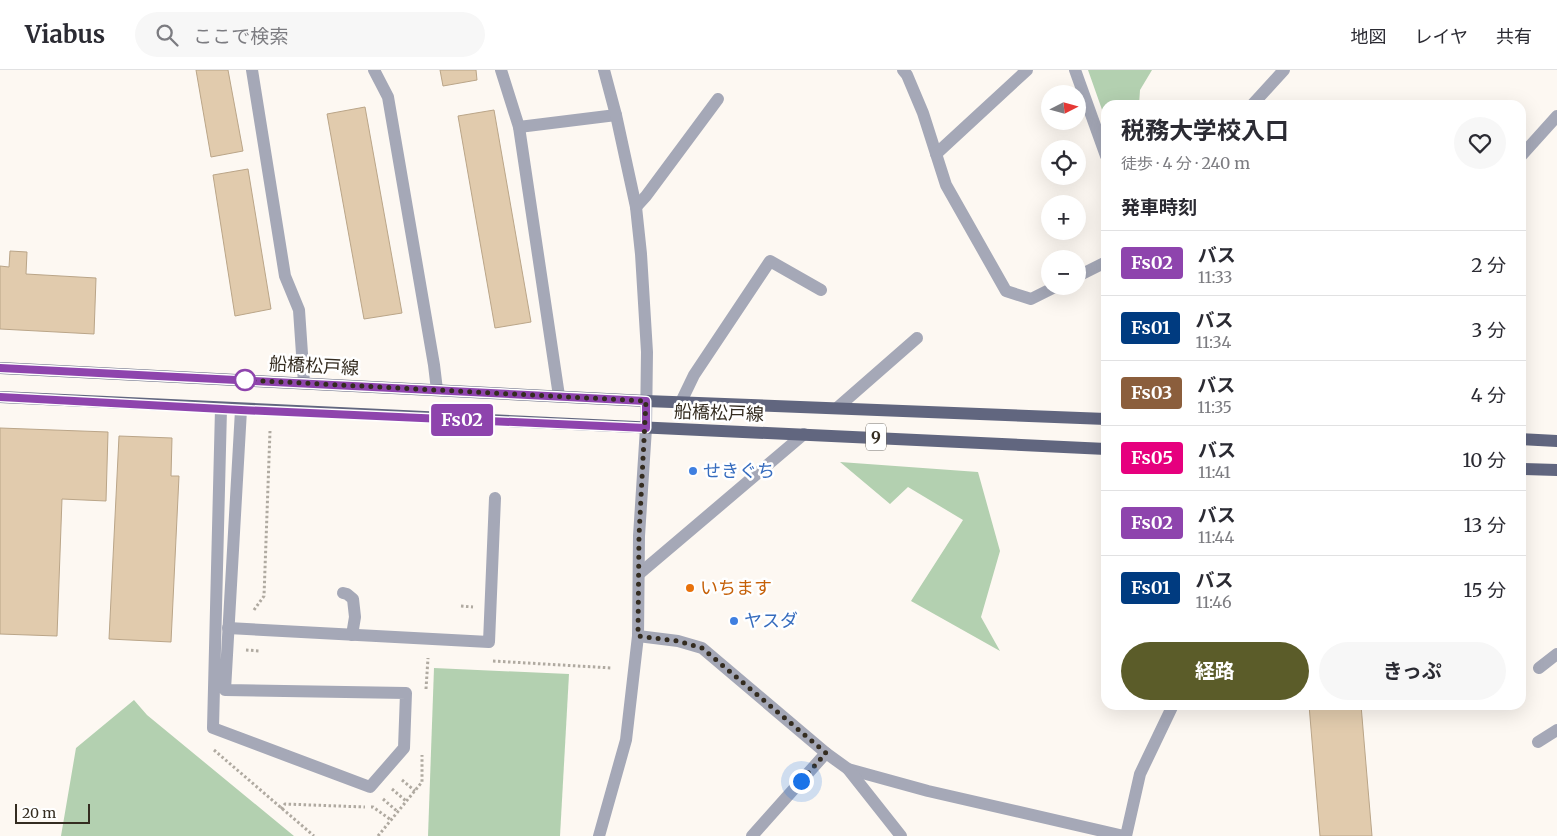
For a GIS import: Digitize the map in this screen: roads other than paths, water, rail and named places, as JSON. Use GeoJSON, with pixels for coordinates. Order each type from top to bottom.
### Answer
{"type":"FeatureCollection","features":[{"type":"Feature","properties":{"kind":"main road","name":"船橋松戸線"},"geometry":{"type":"LineString","coordinates":[[0,368],[646,401],[1101,419]]}},
{"type":"Feature","properties":{"kind":"main road","name":"船橋松戸線"},"geometry":{"type":"LineString","coordinates":[[0,397],[241,410],[1101,449]]}},
{"type":"Feature","properties":{"kind":"main road"},"geometry":{"type":"LineString","coordinates":[[1526,439],[1557,441]]}},
{"type":"Feature","properties":{"kind":"main road"},"geometry":{"type":"LineString","coordinates":[[1526,469],[1557,470]]}},
{"type":"Feature","properties":{"kind":"street"},"geometry":{"type":"LineString","coordinates":[[252,70],[285,276],[299,310],[304,383]]}},
{"type":"Feature","properties":{"kind":"street"},"geometry":{"type":"LineString","coordinates":[[374,70],[388,97],[437,390]]}},
{"type":"Feature","properties":{"kind":"street"},"geometry":{"type":"LineString","coordinates":[[501,70],[519,126],[559,396]]}},
{"type":"Feature","properties":{"kind":"street"},"geometry":{"type":"LineString","coordinates":[[599,836],[626,740],[638,636],[639,536],[646,428],[647,352],[636,207],[604,70]]}},
{"type":"Feature","properties":{"kind":"street"},"geometry":{"type":"LineString","coordinates":[[903,70],[923,113],[946,185],[1006,291],[1031,299],[1041,294]]}},
{"type":"Feature","properties":{"kind":"street"},"geometry":{"type":"LineString","coordinates":[[936,154],[1027,70]]}},
{"type":"Feature","properties":{"kind":"street"},"geometry":{"type":"LineString","coordinates":[[1075,70],[1101,142]]}},
{"type":"Feature","properties":{"kind":"street"},"geometry":{"type":"LineString","coordinates":[[1257,100],[1284,70]]}},
{"type":"Feature","properties":{"kind":"street"},"geometry":{"type":"LineString","coordinates":[[636,207],[718,99]]}},
{"type":"Feature","properties":{"kind":"street"},"geometry":{"type":"LineString","coordinates":[[519,126],[616,115]]}},
{"type":"Feature","properties":{"kind":"street"},"geometry":{"type":"LineString","coordinates":[[1526,150],[1557,116]]}},
{"type":"Feature","properties":{"kind":"street"},"geometry":{"type":"LineString","coordinates":[[681,402],[694,375],[770,261],[821,290]]}},
{"type":"Feature","properties":{"kind":"street"},"geometry":{"type":"LineString","coordinates":[[1086,272],[1101,264]]}},
{"type":"Feature","properties":{"kind":"street"},"geometry":{"type":"LineString","coordinates":[[837,408],[917,338]]}},
{"type":"Feature","properties":{"kind":"street"},"geometry":{"type":"LineString","coordinates":[[220,409],[213,728],[370,786],[404,748],[406,693],[225,690],[241,410]]}},
{"type":"Feature","properties":{"kind":"street"},"geometry":{"type":"LineString","coordinates":[[639,574],[804,434]]}},
{"type":"Feature","properties":{"kind":"street"},"geometry":{"type":"LineString","coordinates":[[228,628],[489,642],[495,498]]}},
{"type":"Feature","properties":{"kind":"street"},"geometry":{"type":"LineString","coordinates":[[343,594],[347,594],[353,599],[355,617],[352,635]]}},
{"type":"Feature","properties":{"kind":"street"},"geometry":{"type":"LineString","coordinates":[[638,636],[678,641],[702,648],[826,753],[848,769],[901,836]]}},
{"type":"Feature","properties":{"kind":"street"},"geometry":{"type":"LineString","coordinates":[[1539,668],[1557,654]]}},
{"type":"Feature","properties":{"kind":"street"},"geometry":{"type":"LineString","coordinates":[[848,769],[928,791],[1125,836],[1140,774],[1171,710]]}},
{"type":"Feature","properties":{"kind":"street"},"geometry":{"type":"LineString","coordinates":[[1538,742],[1557,730]]}},
{"type":"Feature","properties":{"kind":"street"},"geometry":{"type":"LineString","coordinates":[[752,836],[826,753]]}},
{"type":"Feature","properties":{"kind":"place","name":"せきぐち"},"geometry":{"type":"Point","coordinates":[693,471]}},
{"type":"Feature","properties":{"kind":"place","name":"いちます"},"geometry":{"type":"Point","coordinates":[690,588]}},
{"type":"Feature","properties":{"kind":"place","name":"ヤスダ"},"geometry":{"type":"Point","coordinates":[734,621]}}]}
